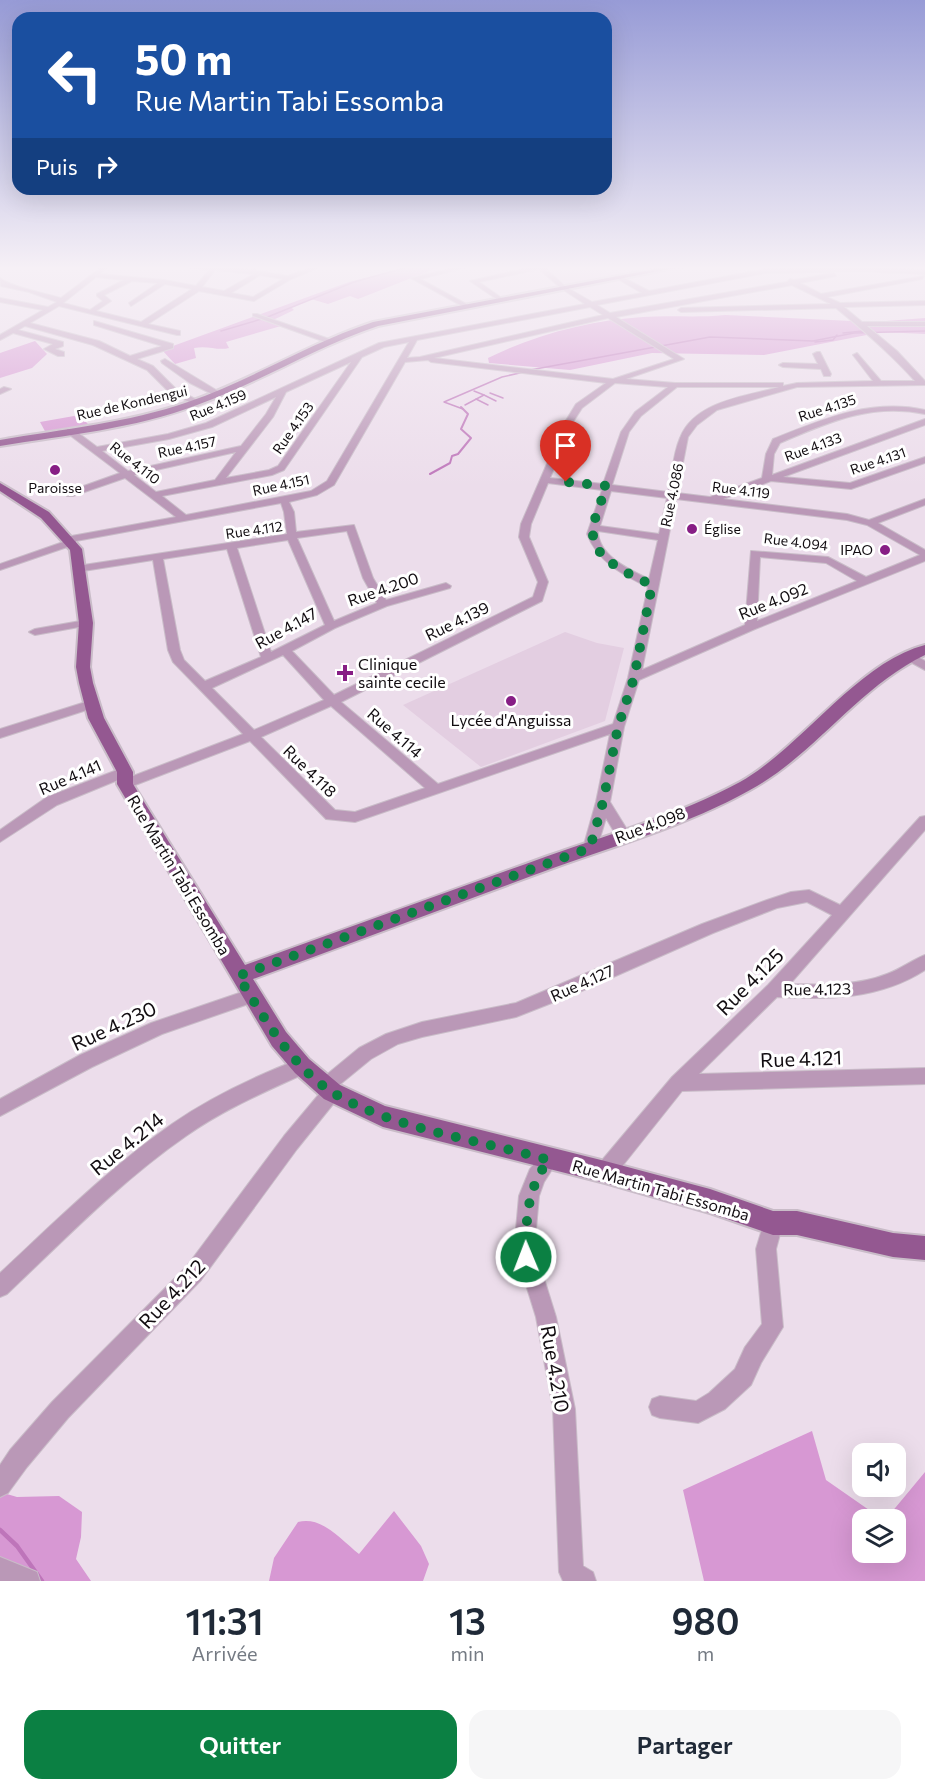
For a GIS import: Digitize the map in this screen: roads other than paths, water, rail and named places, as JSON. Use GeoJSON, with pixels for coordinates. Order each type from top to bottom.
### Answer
{"type":"FeatureCollection","features":[{"type":"Feature","properties":{"kind":"main road","name":"Rue de Kondengui"},"geometry":{"type":"LineString","coordinates":[[0,443],[150,416],[196,403],[331,340]]}},
{"type":"Feature","properties":{"kind":"main road"},"geometry":{"type":"LineString","coordinates":[[4,491],[38,510],[71,541]]}},
{"type":"Feature","properties":{"kind":"main road","name":"Rue Martin Tabi Essomba"},"geometry":{"type":"LineString","coordinates":[[71,541],[76,549],[86,623],[83,667],[96,718],[125,778],[238,976],[279,1039],[302,1066],[328,1089],[382,1116],[549,1160],[605,1172],[710,1201],[773,1223],[797,1223],[893,1245],[925,1248]]}},
{"type":"Feature","properties":{"kind":"main road","name":"Rue 4.098"},"geometry":{"type":"LineString","coordinates":[[238,976],[624,836],[748,785],[792,753],[877,675],[917,653]]}},
{"type":"Feature","properties":{"kind":"street"},"geometry":{"type":"LineString","coordinates":[[44,340],[60,344]]}},
{"type":"Feature","properties":{"kind":"street"},"geometry":{"type":"LineString","coordinates":[[62,354],[48,350],[67,340]]}},
{"type":"Feature","properties":{"kind":"street"},"geometry":{"type":"LineString","coordinates":[[87,340],[150,368],[171,390],[196,403]]}},
{"type":"Feature","properties":{"kind":"street"},"geometry":{"type":"LineString","coordinates":[[130,359],[170,346],[150,340]]}},
{"type":"Feature","properties":{"kind":"street","name":"Rue 4.159"},"geometry":{"type":"LineString","coordinates":[[96,450],[189,432],[220,421],[382,345],[411,340]]}},
{"type":"Feature","properties":{"kind":"street","name":"Rue 4.151"},"geometry":{"type":"LineString","coordinates":[[0,567],[71,541],[183,517],[314,493],[331,483],[415,340]]}},
{"type":"Feature","properties":{"kind":"street"},"geometry":{"type":"LineString","coordinates":[[404,360],[420,359],[504,340]]}},
{"type":"Feature","properties":{"kind":"street"},"geometry":{"type":"LineString","coordinates":[[650,340],[679,357],[686,385]]}},
{"type":"Feature","properties":{"kind":"street"},"geometry":{"type":"LineString","coordinates":[[877,340],[923,383]]}},
{"type":"Feature","properties":{"kind":"street","name":"Rue 4.153"},"geometry":{"type":"LineString","coordinates":[[153,495],[272,472],[281,468],[361,354]]}},
{"type":"Feature","properties":{"kind":"street"},"geometry":{"type":"LineString","coordinates":[[817,354],[832,384]]}},
{"type":"Feature","properties":{"kind":"street"},"geometry":{"type":"LineString","coordinates":[[857,355],[879,384]]}},
{"type":"Feature","properties":{"kind":"street"},"geometry":{"type":"LineString","coordinates":[[420,359],[612,381],[675,385],[797,385]]}},
{"type":"Feature","properties":{"kind":"street"},"geometry":{"type":"LineString","coordinates":[[612,381],[678,360]]}},
{"type":"Feature","properties":{"kind":"street"},"geometry":{"type":"LineString","coordinates":[[165,361],[193,381],[217,393]]}},
{"type":"Feature","properties":{"kind":"street"},"geometry":{"type":"LineString","coordinates":[[783,365],[824,367]]}},
{"type":"Feature","properties":{"kind":"street","name":"Rue 4.139"},"geometry":{"type":"LineString","coordinates":[[125,778],[251,736],[332,701],[538,599],[543,582],[524,537],[526,524],[574,414],[589,397],[612,381]]}},
{"type":"Feature","properties":{"kind":"street","name":"Rue 4.086"},"geometry":{"type":"LineString","coordinates":[[590,848],[603,802],[618,727],[634,678],[684,437],[694,423],[706,413],[724,404],[797,385],[923,383]]}},
{"type":"Feature","properties":{"kind":"street"},"geometry":{"type":"LineString","coordinates":[[652,585],[604,556],[596,546],[592,534],[625,432],[631,422],[651,401],[675,385]]}},
{"type":"Feature","properties":{"kind":"street"},"geometry":{"type":"LineString","coordinates":[[219,481],[270,415],[283,391]]}},
{"type":"Feature","properties":{"kind":"street","name":"Rue 4.135"},"geometry":{"type":"LineString","coordinates":[[767,478],[773,444],[795,433],[882,406],[911,408],[925,412]]}},
{"type":"Feature","properties":{"kind":"street","name":"Rue 4.133"},"geometry":{"type":"LineString","coordinates":[[712,500],[925,422]]}},
{"type":"Feature","properties":{"kind":"street","name":"Rue 4.110"},"geometry":{"type":"LineString","coordinates":[[70,431],[183,517]]}},
{"type":"Feature","properties":{"kind":"street","name":"Rue 4.157"},"geometry":{"type":"LineString","coordinates":[[70,494],[127,474],[244,448]]}},
{"type":"Feature","properties":{"kind":"street","name":"Rue 4.131"},"geometry":{"type":"LineString","coordinates":[[767,478],[851,486],[925,459]]}},
{"type":"Feature","properties":{"kind":"street","name":"Rue 4.119"},"geometry":{"type":"LineString","coordinates":[[545,480],[607,486],[870,523],[925,555]]}},
{"type":"Feature","properties":{"kind":"street","name":"Rue 4.147"},"geometry":{"type":"LineString","coordinates":[[203,687],[285,650],[331,626],[292,538],[289,512],[284,500]]}},
{"type":"Feature","properties":{"kind":"street"},"geometry":{"type":"LineString","coordinates":[[870,523],[925,502]]}},
{"type":"Feature","properties":{"kind":"street","name":"Rue 4.112"},"geometry":{"type":"LineString","coordinates":[[77,569],[292,538],[348,527],[353,529],[368,578],[383,604]]}},
{"type":"Feature","properties":{"kind":"street"},"geometry":{"type":"LineString","coordinates":[[595,528],[663,538]]}},
{"type":"Feature","properties":{"kind":"street"},"geometry":{"type":"LineString","coordinates":[[231,546],[267,658]]}},
{"type":"Feature","properties":{"kind":"street","name":"Rue 4.094"},"geometry":{"type":"LineString","coordinates":[[751,627],[755,552],[828,560],[867,582]]}},
{"type":"Feature","properties":{"kind":"street","name":"Rue 4.092"},"geometry":{"type":"LineString","coordinates":[[634,678],[751,627],[867,582],[925,555]]}},
{"type":"Feature","properties":{"kind":"street","name":"Rue 4.118"},"geometry":{"type":"LineString","coordinates":[[158,557],[176,656],[203,687],[331,815],[355,817],[618,727]]}},
{"type":"Feature","properties":{"kind":"street","name":"Rue 4.200"},"geometry":{"type":"LineString","coordinates":[[331,626],[383,604],[446,586]]}},
{"type":"Feature","properties":{"kind":"street"},"geometry":{"type":"LineString","coordinates":[[35,632],[86,623]]}},
{"type":"Feature","properties":{"kind":"street","name":"Rue 4.114"},"geometry":{"type":"LineString","coordinates":[[285,650],[332,701],[435,789]]}},
{"type":"Feature","properties":{"kind":"street"},"geometry":{"type":"LineString","coordinates":[[917,653],[925,666]]}},
{"type":"Feature","properties":{"kind":"street"},"geometry":{"type":"LineString","coordinates":[[0,734],[92,704]]}},
{"type":"Feature","properties":{"kind":"street","name":"Rue 4.141"},"geometry":{"type":"LineString","coordinates":[[0,837],[52,801],[125,778]]}},
{"type":"Feature","properties":{"kind":"street"},"geometry":{"type":"LineString","coordinates":[[603,802],[624,836]]}},
{"type":"Feature","properties":{"kind":"street","name":"Rue 4.125"},"geometry":{"type":"LineString","coordinates":[[605,1172],[678,1083],[774,990],[925,821]]}},
{"type":"Feature","properties":{"kind":"street","name":"Rue 4.127"},"geometry":{"type":"LineString","coordinates":[[328,1089],[360,1058],[389,1040],[427,1028],[476,1021],[514,1011],[699,932],[773,905],[809,896],[843,914]]}},
{"type":"Feature","properties":{"kind":"street","name":"Rue 4.123"},"geometry":{"type":"LineString","coordinates":[[774,990],[830,993],[879,986],[907,975],[925,962]]}},
{"type":"Feature","properties":{"kind":"street","name":"Rue 4.230"},"geometry":{"type":"LineString","coordinates":[[0,1108],[86,1061],[156,1028],[251,996]]}},
{"type":"Feature","properties":{"kind":"street","name":"Rue 4.214"},"geometry":{"type":"LineString","coordinates":[[0,1287],[122,1175],[180,1130],[216,1107],[302,1066]]}},
{"type":"Feature","properties":{"kind":"street","name":"Rue 4.121"},"geometry":{"type":"LineString","coordinates":[[678,1083],[925,1076]]}},
{"type":"Feature","properties":{"kind":"street","name":"Rue 4.212"},"geometry":{"type":"LineString","coordinates":[[0,1485],[29,1444],[75,1392],[172,1297],[209,1254],[328,1089]]}},
{"type":"Feature","properties":{"kind":"street","name":"Rue 4.210"},"geometry":{"type":"LineString","coordinates":[[549,1160],[537,1176],[529,1196],[526,1257],[546,1317],[564,1409],[571,1572],[584,1581]]}},
{"type":"Feature","properties":{"kind":"street"},"geometry":{"type":"LineString","coordinates":[[660,1407],[698,1412],[731,1390],[749,1368],[753,1355],[773,1327],[766,1249],[773,1223]]}},
{"type":"Feature","properties":{"kind":"street"},"geometry":{"type":"LineString","coordinates":[[0,1569],[28,1581]]}},
{"type":"Feature","properties":{"kind":"waterway"},"geometry":{"type":"LineString","coordinates":[[530,370],[695,340]]}},
{"type":"Feature","properties":{"kind":"waterway"},"geometry":{"type":"LineString","coordinates":[[782,340],[819,340]]}},
{"type":"Feature","properties":{"kind":"waterway"},"geometry":{"type":"LineString","coordinates":[[815,342],[833,340]]}},
{"type":"Feature","properties":{"kind":"waterway"},"geometry":{"type":"LineString","coordinates":[[463,409],[444,402],[502,377],[524,372]]}},
{"type":"Feature","properties":{"kind":"waterway"},"geometry":{"type":"LineString","coordinates":[[474,391],[484,395]]}},
{"type":"Feature","properties":{"kind":"waterway"},"geometry":{"type":"LineString","coordinates":[[490,393],[503,398]]}},
{"type":"Feature","properties":{"kind":"waterway"},"geometry":{"type":"LineString","coordinates":[[476,399],[484,395]]}},
{"type":"Feature","properties":{"kind":"waterway"},"geometry":{"type":"LineString","coordinates":[[484,395],[496,401]]}},
{"type":"Feature","properties":{"kind":"waterway"},"geometry":{"type":"LineString","coordinates":[[465,405],[476,399]]}},
{"type":"Feature","properties":{"kind":"waterway"},"geometry":{"type":"LineString","coordinates":[[476,399],[488,405]]}},
{"type":"Feature","properties":{"kind":"waterway"},"geometry":{"type":"LineString","coordinates":[[430,474],[450,463],[452,456],[458,454],[471,438],[461,429],[468,414],[463,409]]}},
{"type":"Feature","properties":{"kind":"waterway"},"geometry":{"type":"LineString","coordinates":[[0,1530],[17,1546],[42,1581]]}},
{"type":"Feature","properties":{"kind":"place","name":"Paroisse"},"geometry":{"type":"Point","coordinates":[55,470]}},
{"type":"Feature","properties":{"kind":"place","name":"Église"},"geometry":{"type":"Point","coordinates":[692,529]}},
{"type":"Feature","properties":{"kind":"place","name":"IPAO"},"geometry":{"type":"Point","coordinates":[885,550]}},
{"type":"Feature","properties":{"kind":"place","name":"Clinique sainte cecile"},"geometry":{"type":"Point","coordinates":[345,673]}},
{"type":"Feature","properties":{"kind":"place","name":"Lycée d'Anguissa"},"geometry":{"type":"Point","coordinates":[511,701]}}]}
